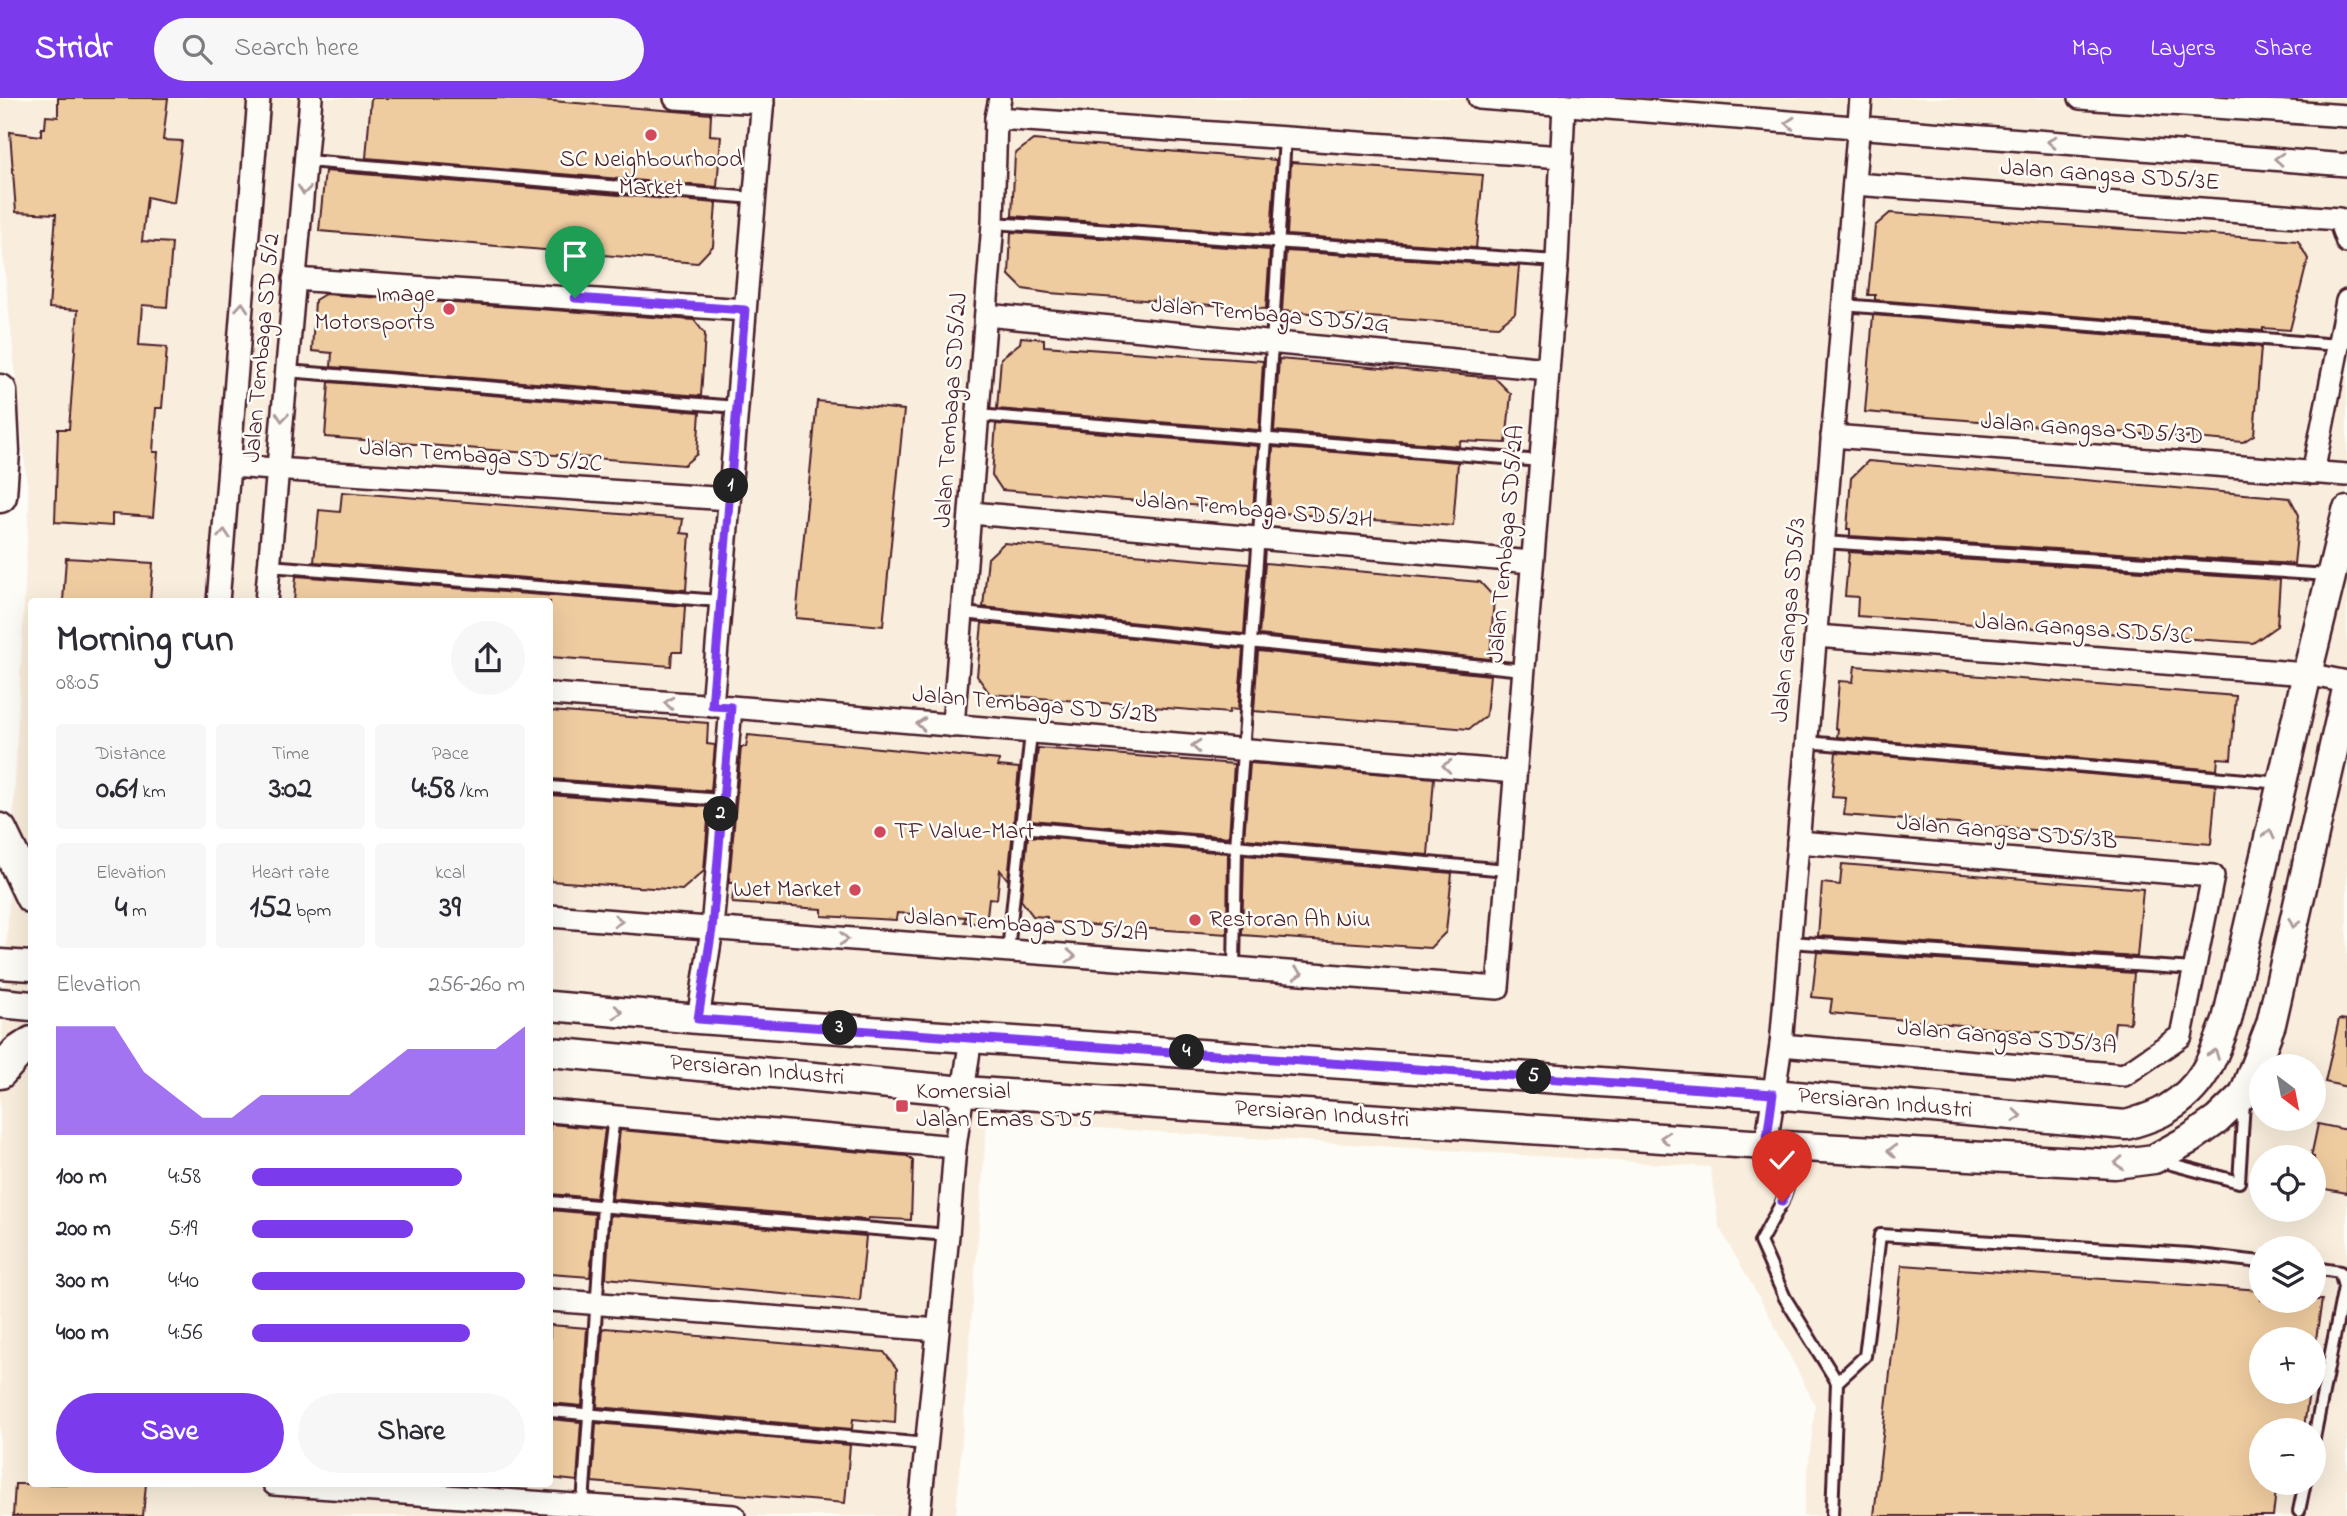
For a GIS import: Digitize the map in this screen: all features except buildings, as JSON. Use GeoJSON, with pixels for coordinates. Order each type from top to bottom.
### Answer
{"type":"FeatureCollection","features":[{"type":"Feature","properties":{"kind":"main road"},"geometry":{"type":"LineString","coordinates":[[0,391],[3,451],[0,496]]}},
{"type":"Feature","properties":{"kind":"main road"},"geometry":{"type":"LineString","coordinates":[[0,830],[28,889]]}},
{"type":"Feature","properties":{"kind":"main road"},"geometry":{"type":"LineString","coordinates":[[0,1073],[28,1046]]}},
{"type":"Feature","properties":{"kind":"street","name":"Jalan Tembaga SD 5/2"},"geometry":{"type":"LineString","coordinates":[[218,598],[259,98]]}},
{"type":"Feature","properties":{"kind":"street","name":"Jalan Tembaga SD 5/2"},"geometry":{"type":"LineString","coordinates":[[266,598],[311,98]]}},
{"type":"Feature","properties":{"kind":"street"},"geometry":{"type":"LineString","coordinates":[[675,98],[763,101],[720,601],[722,800],[712,929],[698,1019]]}},
{"type":"Feature","properties":{"kind":"street"},"geometry":{"type":"LineString","coordinates":[[1479,98],[2347,164]]}},
{"type":"Feature","properties":{"kind":"street","name":"Jalan Gangsa SD5/3"},"geometry":{"type":"LineString","coordinates":[[1766,1145],[1781,1045],[1861,98]]}},
{"type":"Feature","properties":{"kind":"street"},"geometry":{"type":"LineString","coordinates":[[2080,98],[2347,116]]}},
{"type":"Feature","properties":{"kind":"street","name":"Jalan Tembaga SD5/2A"},"geometry":{"type":"LineString","coordinates":[[1498,988],[1557,261],[1564,104]]}},
{"type":"Feature","properties":{"kind":"street"},"geometry":{"type":"LineString","coordinates":[[998,108],[1285,138],[1562,157]]}},
{"type":"Feature","properties":{"kind":"street","name":"Jalan Tembaga SD5/2J"},"geometry":{"type":"LineString","coordinates":[[953,726],[993,223],[998,108]]}},
{"type":"Feature","properties":{"kind":"street","name":"Jalan Gangsa SD5/3E"},"geometry":{"type":"LineString","coordinates":[[1854,184],[2339,219],[2347,242]]}},
{"type":"Feature","properties":{"kind":"street"},"geometry":{"type":"LineString","coordinates":[[295,279],[745,310]]}},
{"type":"Feature","properties":{"kind":"street"},"geometry":{"type":"LineString","coordinates":[[2313,473],[2347,301]]}},
{"type":"Feature","properties":{"kind":"street","name":"Jalan Tembaga SD5/2G"},"geometry":{"type":"LineString","coordinates":[[986,315],[1548,369]]}},
{"type":"Feature","properties":{"kind":"street","name":"Jalan Gangsa SD5/3D"},"geometry":{"type":"LineString","coordinates":[[1832,436],[2347,475]]}},
{"type":"Feature","properties":{"kind":"street","name":"Jalan Tembaga SD 5/2C"},"geometry":{"type":"LineString","coordinates":[[229,466],[729,499]]}},
{"type":"Feature","properties":{"kind":"street","name":"Persiaran Industri"},"geometry":{"type":"LineString","coordinates":[[553,1006],[698,1019],[1773,1094],[2126,1125],[2166,1111],[2188,1094],[2209,1068],[2227,1020],[2347,511]]}},
{"type":"Feature","properties":{"kind":"street","name":"Jalan Tembaga SD5/2H"},"geometry":{"type":"LineString","coordinates":[[971,513],[1532,562]]}},
{"type":"Feature","properties":{"kind":"street","name":"Jalan Gangsa SD5/3C"},"geometry":{"type":"LineString","coordinates":[[1816,636],[2307,674],[2347,682]]}},
{"type":"Feature","properties":{"kind":"street","name":"Persiaran Industri"},"geometry":{"type":"LineString","coordinates":[[553,1052],[964,1091],[1766,1145],[2115,1164],[2154,1159],[2208,1126],[2244,1094],[2271,1024],[2347,689]]}},
{"type":"Feature","properties":{"kind":"street","name":"Jalan Tembaga SD 5/2B"},"geometry":{"type":"LineString","coordinates":[[553,694],[1515,772]]}},
{"type":"Feature","properties":{"kind":"street","name":"Jalan Gangsa SD5/3B"},"geometry":{"type":"LineString","coordinates":[[1798,842],[2213,876]]}},
{"type":"Feature","properties":{"kind":"street","name":"Jalan Gangsa SD5/3A"},"geometry":{"type":"LineString","coordinates":[[1781,1045],[2123,1075],[2181,1036],[2213,876]]}},
{"type":"Feature","properties":{"kind":"street","name":"Jalan Tembaga SD 5/2A"},"geometry":{"type":"LineString","coordinates":[[553,916],[1498,988]]}},
{"type":"Feature","properties":{"kind":"street"},"geometry":{"type":"LineString","coordinates":[[0,964],[28,966]]}},
{"type":"Feature","properties":{"kind":"street"},"geometry":{"type":"LineString","coordinates":[[0,1003],[28,1006]]}},
{"type":"Feature","properties":{"kind":"street"},"geometry":{"type":"LineString","coordinates":[[919,1516],[955,1147],[971,1037]]}},
{"type":"Feature","properties":{"kind":"street"},"geometry":{"type":"LineString","coordinates":[[553,1111],[955,1147]]}},
{"type":"Feature","properties":{"kind":"street"},"geometry":{"type":"LineString","coordinates":[[553,1300],[938,1330]]}},
{"type":"Feature","properties":{"kind":"street"},"geometry":{"type":"LineString","coordinates":[[316,1487],[734,1516]]}},
{"type":"Feature","properties":{"kind":"lane"},"geometry":{"type":"LineString","coordinates":[[1234,968],[1236,847],[1285,138]]}},
{"type":"Feature","properties":{"kind":"lane"},"geometry":{"type":"LineString","coordinates":[[307,161],[754,198]]}},
{"type":"Feature","properties":{"kind":"lane"},"geometry":{"type":"LineString","coordinates":[[993,223],[1557,261]]}},
{"type":"Feature","properties":{"kind":"lane"},"geometry":{"type":"LineString","coordinates":[[1843,305],[2338,345]]}},
{"type":"Feature","properties":{"kind":"lane"},"geometry":{"type":"LineString","coordinates":[[286,371],[737,407]]}},
{"type":"Feature","properties":{"kind":"lane"},"geometry":{"type":"LineString","coordinates":[[978,415],[1541,461]]}},
{"type":"Feature","properties":{"kind":"lane"},"geometry":{"type":"LineString","coordinates":[[1823,542],[2331,575]]}},
{"type":"Feature","properties":{"kind":"lane"},"geometry":{"type":"LineString","coordinates":[[269,566],[720,601]]}},
{"type":"Feature","properties":{"kind":"lane"},"geometry":{"type":"LineString","coordinates":[[962,613],[1523,670]]}},
{"type":"Feature","properties":{"kind":"lane"},"geometry":{"type":"LineString","coordinates":[[1008,951],[1031,733]]}},
{"type":"Feature","properties":{"kind":"lane"},"geometry":{"type":"LineString","coordinates":[[1806,742],[2281,783]]}},
{"type":"Feature","properties":{"kind":"lane"},"geometry":{"type":"LineString","coordinates":[[553,787],[722,800]]}},
{"type":"Feature","properties":{"kind":"lane"},"geometry":{"type":"LineString","coordinates":[[1021,827],[1507,870]]}},
{"type":"Feature","properties":{"kind":"lane"},"geometry":{"type":"LineString","coordinates":[[1789,942],[2194,970]]}},
{"type":"Feature","properties":{"kind":"lane"},"geometry":{"type":"LineString","coordinates":[[2154,1159],[2239,1182],[2244,1094]]}},
{"type":"Feature","properties":{"kind":"lane"},"geometry":{"type":"LineString","coordinates":[[583,1506],[595,1304],[614,1117]]}},
{"type":"Feature","properties":{"kind":"lane"},"geometry":{"type":"LineString","coordinates":[[1801,1146],[1782,1202],[1760,1242],[1785,1298],[1837,1382],[1832,1516]]}},
{"type":"Feature","properties":{"kind":"lane"},"geometry":{"type":"LineString","coordinates":[[553,1202],[948,1235]]}},
{"type":"Feature","properties":{"kind":"lane"},"geometry":{"type":"LineString","coordinates":[[1837,1382],[1865,1356],[1880,1235],[2190,1254],[2249,1261]]}},
{"type":"Feature","properties":{"kind":"lane"},"geometry":{"type":"LineString","coordinates":[[2318,1418],[2344,1287],[2340,1272],[2326,1270]]}},
{"type":"Feature","properties":{"kind":"lane"},"geometry":{"type":"LineString","coordinates":[[553,1410],[927,1444]]}},
{"type":"Feature","properties":{"kind":"lane"},"geometry":{"type":"LineString","coordinates":[[2299,1511],[2302,1495]]}},
{"type":"Feature","properties":{"kind":"shaded area"},"geometry":{"type":"Polygon","coordinates":[[[0,98],[2347,98],[2347,1516],[1803,1516],[1815,1405],[1769,1315],[1719,1227],[1710,1167],[987,1121],[956,1516],[0,1516],[0,1075],[29,504],[0,225],[0,98]]]}},
{"type":"Feature","properties":{"kind":"place","name":"SC Neighbourhood Market"},"geometry":{"type":"Point","coordinates":[651,135]}},
{"type":"Feature","properties":{"kind":"place","name":"Image Motorsports"},"geometry":{"type":"Point","coordinates":[449,309]}},
{"type":"Feature","properties":{"kind":"place","name":"TF Value-Mart"},"geometry":{"type":"Point","coordinates":[880,832]}},
{"type":"Feature","properties":{"kind":"place","name":"Wet Market"},"geometry":{"type":"Point","coordinates":[855,890]}},
{"type":"Feature","properties":{"kind":"place","name":"Restoran Ah Niu"},"geometry":{"type":"Point","coordinates":[1195,920]}},
{"type":"Feature","properties":{"kind":"place","name":"Komersial Jalan Emas SD 5"},"geometry":{"type":"Point","coordinates":[902,1106]}},
{"type":"Feature","properties":{"kind":"route"},"geometry":{"type":"LineString","coordinates":[[575,298],[745,310],[712,706],[731,707],[712,929],[698,1019],[1773,1094],[1766,1145],[1801,1146],[1782,1202]]}}]}
